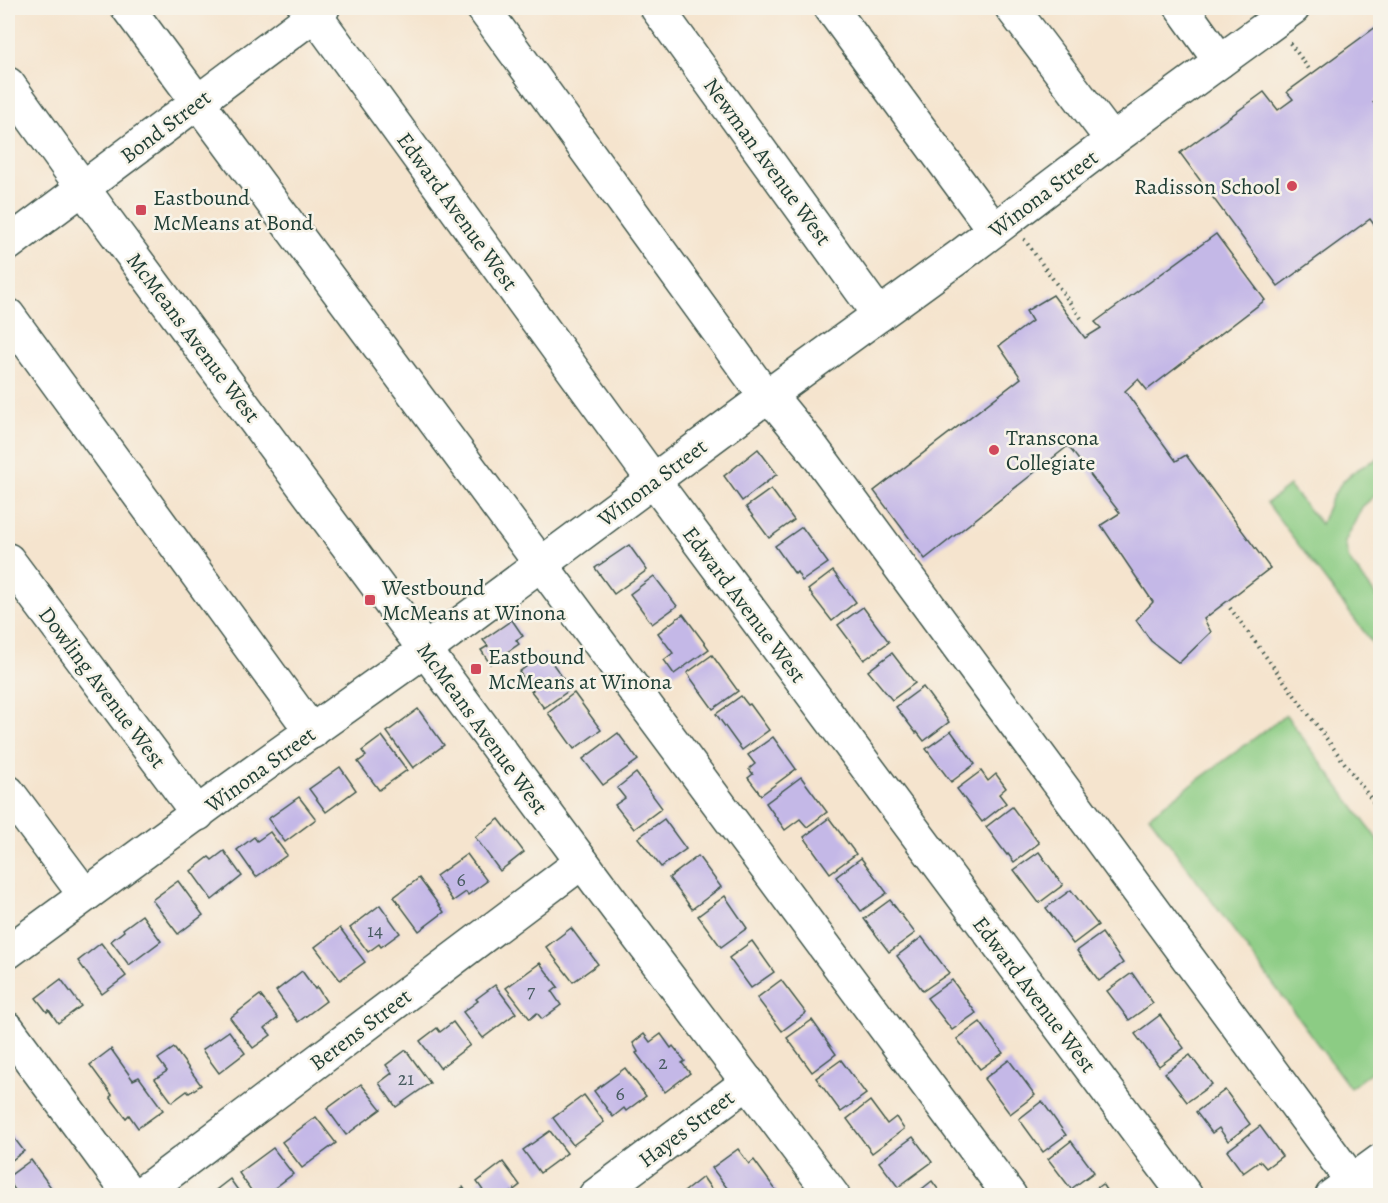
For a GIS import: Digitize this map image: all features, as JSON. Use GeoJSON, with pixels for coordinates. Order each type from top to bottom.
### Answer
{"type":"FeatureCollection","features":[{"type":"Feature","properties":{"kind":"street"},"geometry":{"type":"LineString","coordinates":[[128,8],[1010,1196]]}},
{"type":"Feature","properties":{"kind":"street"},"geometry":{"type":"LineString","coordinates":[[483,8],[766,397],[780,408],[811,446],[1349,1191],[1380,1161]]}},
{"type":"Feature","properties":{"kind":"street","name":"Newman Avenue West"},"geometry":{"type":"LineString","coordinates":[[657,8],[879,315]]}},
{"type":"Feature","properties":{"kind":"street"},"geometry":{"type":"LineString","coordinates":[[831,8],[1002,225]]}},
{"type":"Feature","properties":{"kind":"street"},"geometry":{"type":"LineString","coordinates":[[1012,8],[1112,140]]}},
{"type":"Feature","properties":{"kind":"street"},"geometry":{"type":"LineString","coordinates":[[1182,8],[1220,60]]}},
{"type":"Feature","properties":{"kind":"street","name":"Bond Street"},"geometry":{"type":"LineString","coordinates":[[8,244],[198,102],[316,10]]}},
{"type":"Feature","properties":{"kind":"street","name":"Edward Avenue West"},"geometry":{"type":"LineString","coordinates":[[316,10],[653,480],[1185,1196]]}},
{"type":"Feature","properties":{"kind":"street","name":"Winona Street"},"geometry":{"type":"LineString","coordinates":[[8,952],[425,650],[1002,225],[1220,60],[1290,23]]}},
{"type":"Feature","properties":{"kind":"street","name":"McMeans Avenue West"},"geometry":{"type":"LineString","coordinates":[[8,84],[582,862],[833,1196]]}},
{"type":"Feature","properties":{"kind":"street"},"geometry":{"type":"LineString","coordinates":[[8,315],[312,732]]}},
{"type":"Feature","properties":{"kind":"street","name":"Dowling Avenue West"},"geometry":{"type":"LineString","coordinates":[[8,560],[198,814]]}},
{"type":"Feature","properties":{"kind":"street"},"geometry":{"type":"LineString","coordinates":[[8,792],[85,895]]}},
{"type":"Feature","properties":{"kind":"street","name":"Berens Street"},"geometry":{"type":"LineString","coordinates":[[136,1196],[582,862]]}},
{"type":"Feature","properties":{"kind":"street"},"geometry":{"type":"LineString","coordinates":[[8,1029],[131,1196]]}},
{"type":"Feature","properties":{"kind":"street","name":"Hayes Street"},"geometry":{"type":"LineString","coordinates":[[595,1196],[748,1082]]}},
{"type":"Feature","properties":{"kind":"path"},"geometry":{"type":"LineString","coordinates":[[1290,23],[1309,69]]}},
{"type":"Feature","properties":{"kind":"path"},"geometry":{"type":"LineString","coordinates":[[1002,225],[1081,318]]}},
{"type":"Feature","properties":{"kind":"path"},"geometry":{"type":"LineString","coordinates":[[1230,608],[1380,811]]}},
{"type":"Feature","properties":{"kind":"green space"},"geometry":{"type":"Polygon","coordinates":[[[1380,458],[1380,491],[1362,507],[1345,542],[1349,560],[1380,601],[1380,653],[1267,503],[1289,486],[1321,524],[1331,500],[1342,483],[1357,470],[1380,458]]]}},
{"type":"Feature","properties":{"kind":"green space"},"geometry":{"type":"Polygon","coordinates":[[[1286,715],[1380,843],[1380,1065],[1350,1088],[1149,816],[1286,715]]]}},
{"type":"Feature","properties":{"kind":"building","name":"Radisson School"},"geometry":{"type":"Polygon","coordinates":[[[1380,24],[1380,96],[1373,102],[1380,111],[1380,233],[1370,219],[1278,286],[1180,153],[1264,92],[1278,110],[1293,99],[1287,92],[1380,24]]]}},
{"type":"Feature","properties":{"kind":"building","name":"Transcona Collegiate"},"geometry":{"type":"Polygon","coordinates":[[[1216,234],[1265,300],[1147,390],[1138,379],[1125,391],[1176,461],[1186,455],[1270,568],[1204,619],[1211,632],[1179,663],[1151,641],[1136,620],[1153,602],[1101,525],[1120,513],[1068,446],[925,559],[874,491],[1021,378],[999,346],[1032,321],[1026,311],[1053,295],[1085,338],[1101,328],[1095,322],[1216,234]]]}},
{"type":"Feature","properties":{"kind":"building"},"geometry":{"type":"Polygon","coordinates":[[[758,449],[777,474],[742,501],[724,476],[758,449]]]}},
{"type":"Feature","properties":{"kind":"building"},"geometry":{"type":"Polygon","coordinates":[[[771,489],[794,520],[769,538],[746,507],[771,489]]]}},
{"type":"Feature","properties":{"kind":"building"},"geometry":{"type":"Polygon","coordinates":[[[802,527],[828,563],[802,581],[775,546],[802,527]]]}},
{"type":"Feature","properties":{"kind":"building"},"geometry":{"type":"Polygon","coordinates":[[[629,545],[647,570],[614,594],[595,568],[629,545]]]}},
{"type":"Feature","properties":{"kind":"building"},"geometry":{"type":"Polygon","coordinates":[[[833,571],[856,602],[832,621],[808,590],[833,571]]]}},
{"type":"Feature","properties":{"kind":"building"},"geometry":{"type":"Polygon","coordinates":[[[654,576],[677,606],[652,624],[630,594],[654,576]]]}},
{"type":"Feature","properties":{"kind":"building"},"geometry":{"type":"Polygon","coordinates":[[[863,607],[889,642],[864,660],[838,625],[863,607]]]}},
{"type":"Feature","properties":{"kind":"building"},"geometry":{"type":"Polygon","coordinates":[[[683,614],[709,649],[674,674],[664,660],[673,653],[658,633],[683,614]]]}},
{"type":"Feature","properties":{"kind":"building"},"geometry":{"type":"Polygon","coordinates":[[[512,620],[523,636],[516,640],[519,644],[490,664],[481,650],[488,646],[483,640],[512,620]]]}},
{"type":"Feature","properties":{"kind":"building"},"geometry":{"type":"Polygon","coordinates":[[[545,653],[571,689],[544,708],[519,672],[545,653]]]}},
{"type":"Feature","properties":{"kind":"building"},"geometry":{"type":"Polygon","coordinates":[[[892,653],[915,683],[892,700],[868,671],[892,653]]]}},
{"type":"Feature","properties":{"kind":"building"},"geometry":{"type":"Polygon","coordinates":[[[712,655],[738,691],[713,709],[687,673],[712,655]]]}},
{"type":"Feature","properties":{"kind":"building"},"geometry":{"type":"Polygon","coordinates":[[[923,687],[949,722],[924,741],[896,707],[923,687]]]}},
{"type":"Feature","properties":{"kind":"building"},"geometry":{"type":"Polygon","coordinates":[[[574,693],[601,730],[574,749],[548,713],[574,693]]]}},
{"type":"Feature","properties":{"kind":"building"},"geometry":{"type":"Polygon","coordinates":[[[741,696],[748,705],[750,704],[769,730],[742,750],[716,714],[741,696]]]}},
{"type":"Feature","properties":{"kind":"building"},"geometry":{"type":"Polygon","coordinates":[[[418,709],[444,745],[413,768],[387,732],[418,709]]]}},
{"type":"Feature","properties":{"kind":"building"},"geometry":{"type":"Polygon","coordinates":[[[951,731],[975,764],[951,782],[926,749],[951,731]]]}},
{"type":"Feature","properties":{"kind":"building"},"geometry":{"type":"Polygon","coordinates":[[[618,733],[638,760],[603,785],[583,759],[618,733]]]}},
{"type":"Feature","properties":{"kind":"building"},"geometry":{"type":"Polygon","coordinates":[[[382,736],[407,770],[379,790],[358,762],[366,756],[362,751],[382,736]]]}},
{"type":"Feature","properties":{"kind":"building"},"geometry":{"type":"Polygon","coordinates":[[[773,737],[796,769],[761,795],[748,778],[753,774],[749,769],[755,764],[748,755],[773,737]]]}},
{"type":"Feature","properties":{"kind":"building"},"geometry":{"type":"Polygon","coordinates":[[[340,767],[356,790],[326,812],[309,789],[340,767]]]}},
{"type":"Feature","properties":{"kind":"building"},"geometry":{"type":"Polygon","coordinates":[[[981,771],[988,781],[996,774],[1006,788],[999,794],[1006,803],[982,822],[957,789],[981,771]]]}},
{"type":"Feature","properties":{"kind":"building"},"geometry":{"type":"Polygon","coordinates":[[[636,773],[662,808],[634,829],[615,805],[625,798],[617,788],[636,773]]]}},
{"type":"Feature","properties":{"kind":"building"},"geometry":{"type":"Polygon","coordinates":[[[801,777],[827,812],[807,827],[800,819],[785,830],[766,803],[801,777]]]}},
{"type":"Feature","properties":{"kind":"building"},"geometry":{"type":"Polygon","coordinates":[[[299,797],[316,819],[285,842],[268,819],[299,797]]]}},
{"type":"Feature","properties":{"kind":"building"},"geometry":{"type":"Polygon","coordinates":[[[1012,807],[1039,843],[1014,862],[986,827],[1012,807]]]}},
{"type":"Feature","properties":{"kind":"building"},"geometry":{"type":"Polygon","coordinates":[[[829,818],[856,854],[830,873],[804,837],[829,818]]]}},
{"type":"Feature","properties":{"kind":"building"},"geometry":{"type":"Polygon","coordinates":[[[499,819],[524,852],[500,871],[475,837],[499,819]]]}},
{"type":"Feature","properties":{"kind":"building"},"geometry":{"type":"Polygon","coordinates":[[[664,819],[686,849],[661,867],[638,838],[664,819]]]}},
{"type":"Feature","properties":{"kind":"building"},"geometry":{"type":"Polygon","coordinates":[[[270,832],[287,855],[256,877],[237,850],[254,837],[257,841],[270,832]]]}},
{"type":"Feature","properties":{"kind":"building"},"geometry":{"type":"Polygon","coordinates":[[[224,851],[242,876],[212,900],[191,871],[209,857],[212,860],[224,851]]]}},
{"type":"Feature","properties":{"kind":"building"},"geometry":{"type":"Polygon","coordinates":[[[1039,852],[1063,885],[1039,903],[1014,870],[1039,852]]]}},
{"type":"Feature","properties":{"kind":"building"},"geometry":{"type":"Polygon","coordinates":[[[467,854],[487,881],[468,895],[466,892],[453,901],[436,876],[467,854]]]}},
{"type":"Feature","properties":{"kind":"building"},"geometry":{"type":"Polygon","coordinates":[[[698,856],[721,887],[692,909],[669,878],[698,856]]]}},
{"type":"Feature","properties":{"kind":"building"},"geometry":{"type":"Polygon","coordinates":[[[861,858],[887,893],[861,911],[836,877],[861,858]]]}},
{"type":"Feature","properties":{"kind":"building"},"geometry":{"type":"Polygon","coordinates":[[[419,878],[444,912],[419,931],[394,897],[419,878]]]}},
{"type":"Feature","properties":{"kind":"building"},"geometry":{"type":"Polygon","coordinates":[[[178,881],[203,915],[178,934],[152,900],[178,881]]]}},
{"type":"Feature","properties":{"kind":"building"},"geometry":{"type":"Polygon","coordinates":[[[1071,890],[1098,925],[1073,944],[1046,908],[1071,890]]]}},
{"type":"Feature","properties":{"kind":"building"},"geometry":{"type":"Polygon","coordinates":[[[725,896],[747,928],[721,947],[698,916],[725,896]]]}},
{"type":"Feature","properties":{"kind":"building"},"geometry":{"type":"Polygon","coordinates":[[[890,900],[915,933],[889,952],[864,919],[890,900]]]}},
{"type":"Feature","properties":{"kind":"building"},"geometry":{"type":"Polygon","coordinates":[[[380,905],[400,933],[381,947],[379,944],[368,952],[350,928],[380,905]]]}},
{"type":"Feature","properties":{"kind":"building"},"geometry":{"type":"Polygon","coordinates":[[[142,915],[161,941],[129,965],[111,941],[142,915]]]}},
{"type":"Feature","properties":{"kind":"building"},"geometry":{"type":"Polygon","coordinates":[[[340,928],[365,962],[340,980],[315,947],[340,928]]]}},
{"type":"Feature","properties":{"kind":"building"},"geometry":{"type":"Polygon","coordinates":[[[571,928],[598,964],[573,982],[546,947],[571,928]]]}},
{"type":"Feature","properties":{"kind":"building"},"geometry":{"type":"Polygon","coordinates":[[[1102,933],[1123,963],[1099,981],[1077,951],[1102,933]]]}},
{"type":"Feature","properties":{"kind":"building"},"geometry":{"type":"Polygon","coordinates":[[[922,937],[949,973],[923,991],[897,956],[922,937]]]}},
{"type":"Feature","properties":{"kind":"building"},"geometry":{"type":"Polygon","coordinates":[[[752,941],[774,972],[751,988],[729,958],[752,941]]]}},
{"type":"Feature","properties":{"kind":"building"},"geometry":{"type":"Polygon","coordinates":[[[101,943],[126,976],[102,994],[78,961],[101,943]]]}},
{"type":"Feature","properties":{"kind":"building"},"geometry":{"type":"Polygon","coordinates":[[[540,963],[558,987],[552,992],[561,1005],[542,1019],[537,1013],[530,1019],[506,988],[540,963]]]}},
{"type":"Feature","properties":{"kind":"building"},"geometry":{"type":"Polygon","coordinates":[[[302,971],[326,1001],[298,1022],[276,991],[302,971]]]}},
{"type":"Feature","properties":{"kind":"building"},"geometry":{"type":"Polygon","coordinates":[[[1132,973],[1153,1003],[1129,1020],[1107,991],[1132,973]]]}},
{"type":"Feature","properties":{"kind":"building"},"geometry":{"type":"Polygon","coordinates":[[[61,979],[81,1006],[58,1023],[49,1010],[47,1012],[36,998],[61,979]]]}},
{"type":"Feature","properties":{"kind":"building"},"geometry":{"type":"Polygon","coordinates":[[[781,980],[806,1013],[782,1031],[757,998],[781,980]]]}},
{"type":"Feature","properties":{"kind":"building"},"geometry":{"type":"Polygon","coordinates":[[[952,980],[976,1013],[952,1030],[927,998],[952,980]]]}},
{"type":"Feature","properties":{"kind":"building"},"geometry":{"type":"Polygon","coordinates":[[[495,985],[516,1013],[483,1038],[463,1012],[495,985]]]}},
{"type":"Feature","properties":{"kind":"building"},"geometry":{"type":"Polygon","coordinates":[[[260,995],[278,1018],[265,1028],[271,1035],[253,1048],[230,1018],[260,995]]]}},
{"type":"Feature","properties":{"kind":"building"},"geometry":{"type":"Polygon","coordinates":[[[1160,1015],[1184,1048],[1159,1066],[1135,1034],[1160,1015]]]}},
{"type":"Feature","properties":{"kind":"building"},"geometry":{"type":"Polygon","coordinates":[[[812,1020],[836,1054],[812,1072],[787,1038],[812,1020]]]}},
{"type":"Feature","properties":{"kind":"building"},"geometry":{"type":"Polygon","coordinates":[[[453,1022],[470,1045],[440,1068],[420,1041],[437,1028],[440,1032],[453,1022]]]}},
{"type":"Feature","properties":{"kind":"building"},"geometry":{"type":"Polygon","coordinates":[[[980,1022],[1003,1053],[980,1069],[957,1039],[980,1022]]]}},
{"type":"Feature","properties":{"kind":"building"},"geometry":{"type":"Polygon","coordinates":[[[229,1031],[245,1053],[219,1073],[202,1050],[229,1031]]]}},
{"type":"Feature","properties":{"kind":"building"},"geometry":{"type":"Polygon","coordinates":[[[644,1034],[650,1042],[661,1034],[671,1048],[673,1046],[685,1061],[682,1063],[690,1073],[665,1092],[636,1053],[638,1052],[633,1043],[644,1034]]]}},
{"type":"Feature","properties":{"kind":"building"},"geometry":{"type":"Polygon","coordinates":[[[174,1048],[201,1085],[189,1093],[187,1091],[172,1102],[155,1079],[167,1071],[158,1059],[174,1048]]]}},
{"type":"Feature","properties":{"kind":"building"},"geometry":{"type":"Polygon","coordinates":[[[111,1049],[133,1080],[139,1077],[163,1110],[138,1128],[129,1115],[126,1118],[110,1097],[112,1095],[90,1065],[111,1049]]]}},
{"type":"Feature","properties":{"kind":"building"},"geometry":{"type":"Polygon","coordinates":[[[406,1050],[430,1083],[396,1107],[379,1083],[392,1073],[386,1065],[406,1050]]]}},
{"type":"Feature","properties":{"kind":"building"},"geometry":{"type":"Polygon","coordinates":[[[1190,1055],[1212,1084],[1187,1102],[1165,1073],[1190,1055]]]}},
{"type":"Feature","properties":{"kind":"building"},"geometry":{"type":"Polygon","coordinates":[[[841,1060],[866,1094],[841,1112],[816,1078],[841,1060]]]}},
{"type":"Feature","properties":{"kind":"building"},"geometry":{"type":"Polygon","coordinates":[[[1009,1060],[1035,1095],[1010,1114],[984,1079],[1009,1060]]]}},
{"type":"Feature","properties":{"kind":"building"},"geometry":{"type":"Polygon","coordinates":[[[625,1068],[646,1096],[626,1111],[624,1108],[613,1117],[594,1091],[625,1068]]]}},
{"type":"Feature","properties":{"kind":"building"},"geometry":{"type":"Polygon","coordinates":[[[361,1084],[381,1109],[346,1135],[327,1109],[361,1084]]]}},
{"type":"Feature","properties":{"kind":"building"},"geometry":{"type":"Polygon","coordinates":[[[1225,1090],[1250,1124],[1228,1141],[1219,1128],[1212,1133],[1196,1112],[1225,1090]]]}},
{"type":"Feature","properties":{"kind":"building"},"geometry":{"type":"Polygon","coordinates":[[[584,1095],[604,1122],[573,1145],[553,1118],[584,1095]]]}},
{"type":"Feature","properties":{"kind":"building"},"geometry":{"type":"Polygon","coordinates":[[[870,1101],[887,1124],[896,1117],[904,1129],[872,1153],[847,1119],[870,1101]]]}},
{"type":"Feature","properties":{"kind":"building"},"geometry":{"type":"Polygon","coordinates":[[[1042,1101],[1066,1135],[1043,1152],[1019,1119],[1042,1101]]]}},
{"type":"Feature","properties":{"kind":"building"},"geometry":{"type":"Polygon","coordinates":[[[316,1117],[336,1143],[302,1168],[282,1142],[316,1117]]]}},
{"type":"Feature","properties":{"kind":"building"},"geometry":{"type":"Polygon","coordinates":[[[1260,1126],[1282,1156],[1266,1168],[1260,1161],[1243,1173],[1227,1151],[1260,1126]]]}},
{"type":"Feature","properties":{"kind":"building"},"geometry":{"type":"Polygon","coordinates":[[[8,1130],[24,1151],[8,1163],[8,1130]]]}},
{"type":"Feature","properties":{"kind":"building"},"geometry":{"type":"Polygon","coordinates":[[[550,1131],[567,1153],[540,1173],[523,1150],[550,1131]]]}},
{"type":"Feature","properties":{"kind":"building"},"geometry":{"type":"Polygon","coordinates":[[[913,1137],[932,1162],[898,1187],[879,1162],[913,1137]]]}},
{"type":"Feature","properties":{"kind":"building"},"geometry":{"type":"Polygon","coordinates":[[[1071,1141],[1094,1172],[1071,1189],[1048,1159],[1071,1141]]]}},
{"type":"Feature","properties":{"kind":"building"},"geometry":{"type":"Polygon","coordinates":[[[273,1148],[293,1174],[264,1196],[255,1196],[239,1173],[273,1148]]]}},
{"type":"Feature","properties":{"kind":"building"},"geometry":{"type":"Polygon","coordinates":[[[738,1149],[749,1164],[754,1160],[778,1193],[774,1196],[733,1196],[712,1168],[738,1149]]]}},
{"type":"Feature","properties":{"kind":"building"},"geometry":{"type":"Polygon","coordinates":[[[31,1160],[53,1190],[45,1196],[19,1196],[8,1180],[8,1177],[31,1160]]]}},
{"type":"Feature","properties":{"kind":"building"},"geometry":{"type":"Polygon","coordinates":[[[503,1162],[520,1185],[506,1196],[487,1196],[477,1182],[503,1162]]]}},
{"type":"Feature","properties":{"kind":"building"},"geometry":{"type":"Polygon","coordinates":[[[703,1177],[716,1196],[679,1196],[703,1177]]]}},
{"type":"Feature","properties":{"kind":"building"},"geometry":{"type":"Polygon","coordinates":[[[230,1179],[242,1196],[208,1196],[230,1179]]]}},
{"type":"Feature","properties":{"kind":"building"},"geometry":{"type":"Polygon","coordinates":[[[932,1181],[943,1196],[913,1196],[932,1181]]]}},
{"type":"Feature","properties":{"kind":"building"},"geometry":{"type":"Polygon","coordinates":[[[1102,1184],[1110,1196],[1086,1196],[1102,1184]]]}},
{"type":"Feature","properties":{"kind":"building"},"geometry":{"type":"Polygon","coordinates":[[[463,1187],[469,1196],[452,1196],[463,1187]]]}},
{"type":"Feature","properties":{"kind":"place","name":"Radisson School"},"geometry":{"type":"Point","coordinates":[1292,186]}},
{"type":"Feature","properties":{"kind":"place","name":"Eastbound McMeans at Bond"},"geometry":{"type":"Point","coordinates":[141,210]}},
{"type":"Feature","properties":{"kind":"place","name":"Transcona Collegiate"},"geometry":{"type":"Point","coordinates":[994,450]}},
{"type":"Feature","properties":{"kind":"place","name":"Westbound McMeans at Winona"},"geometry":{"type":"Point","coordinates":[370,600]}},
{"type":"Feature","properties":{"kind":"place","name":"Eastbound McMeans at Winona"},"geometry":{"type":"Point","coordinates":[476,669]}}]}
